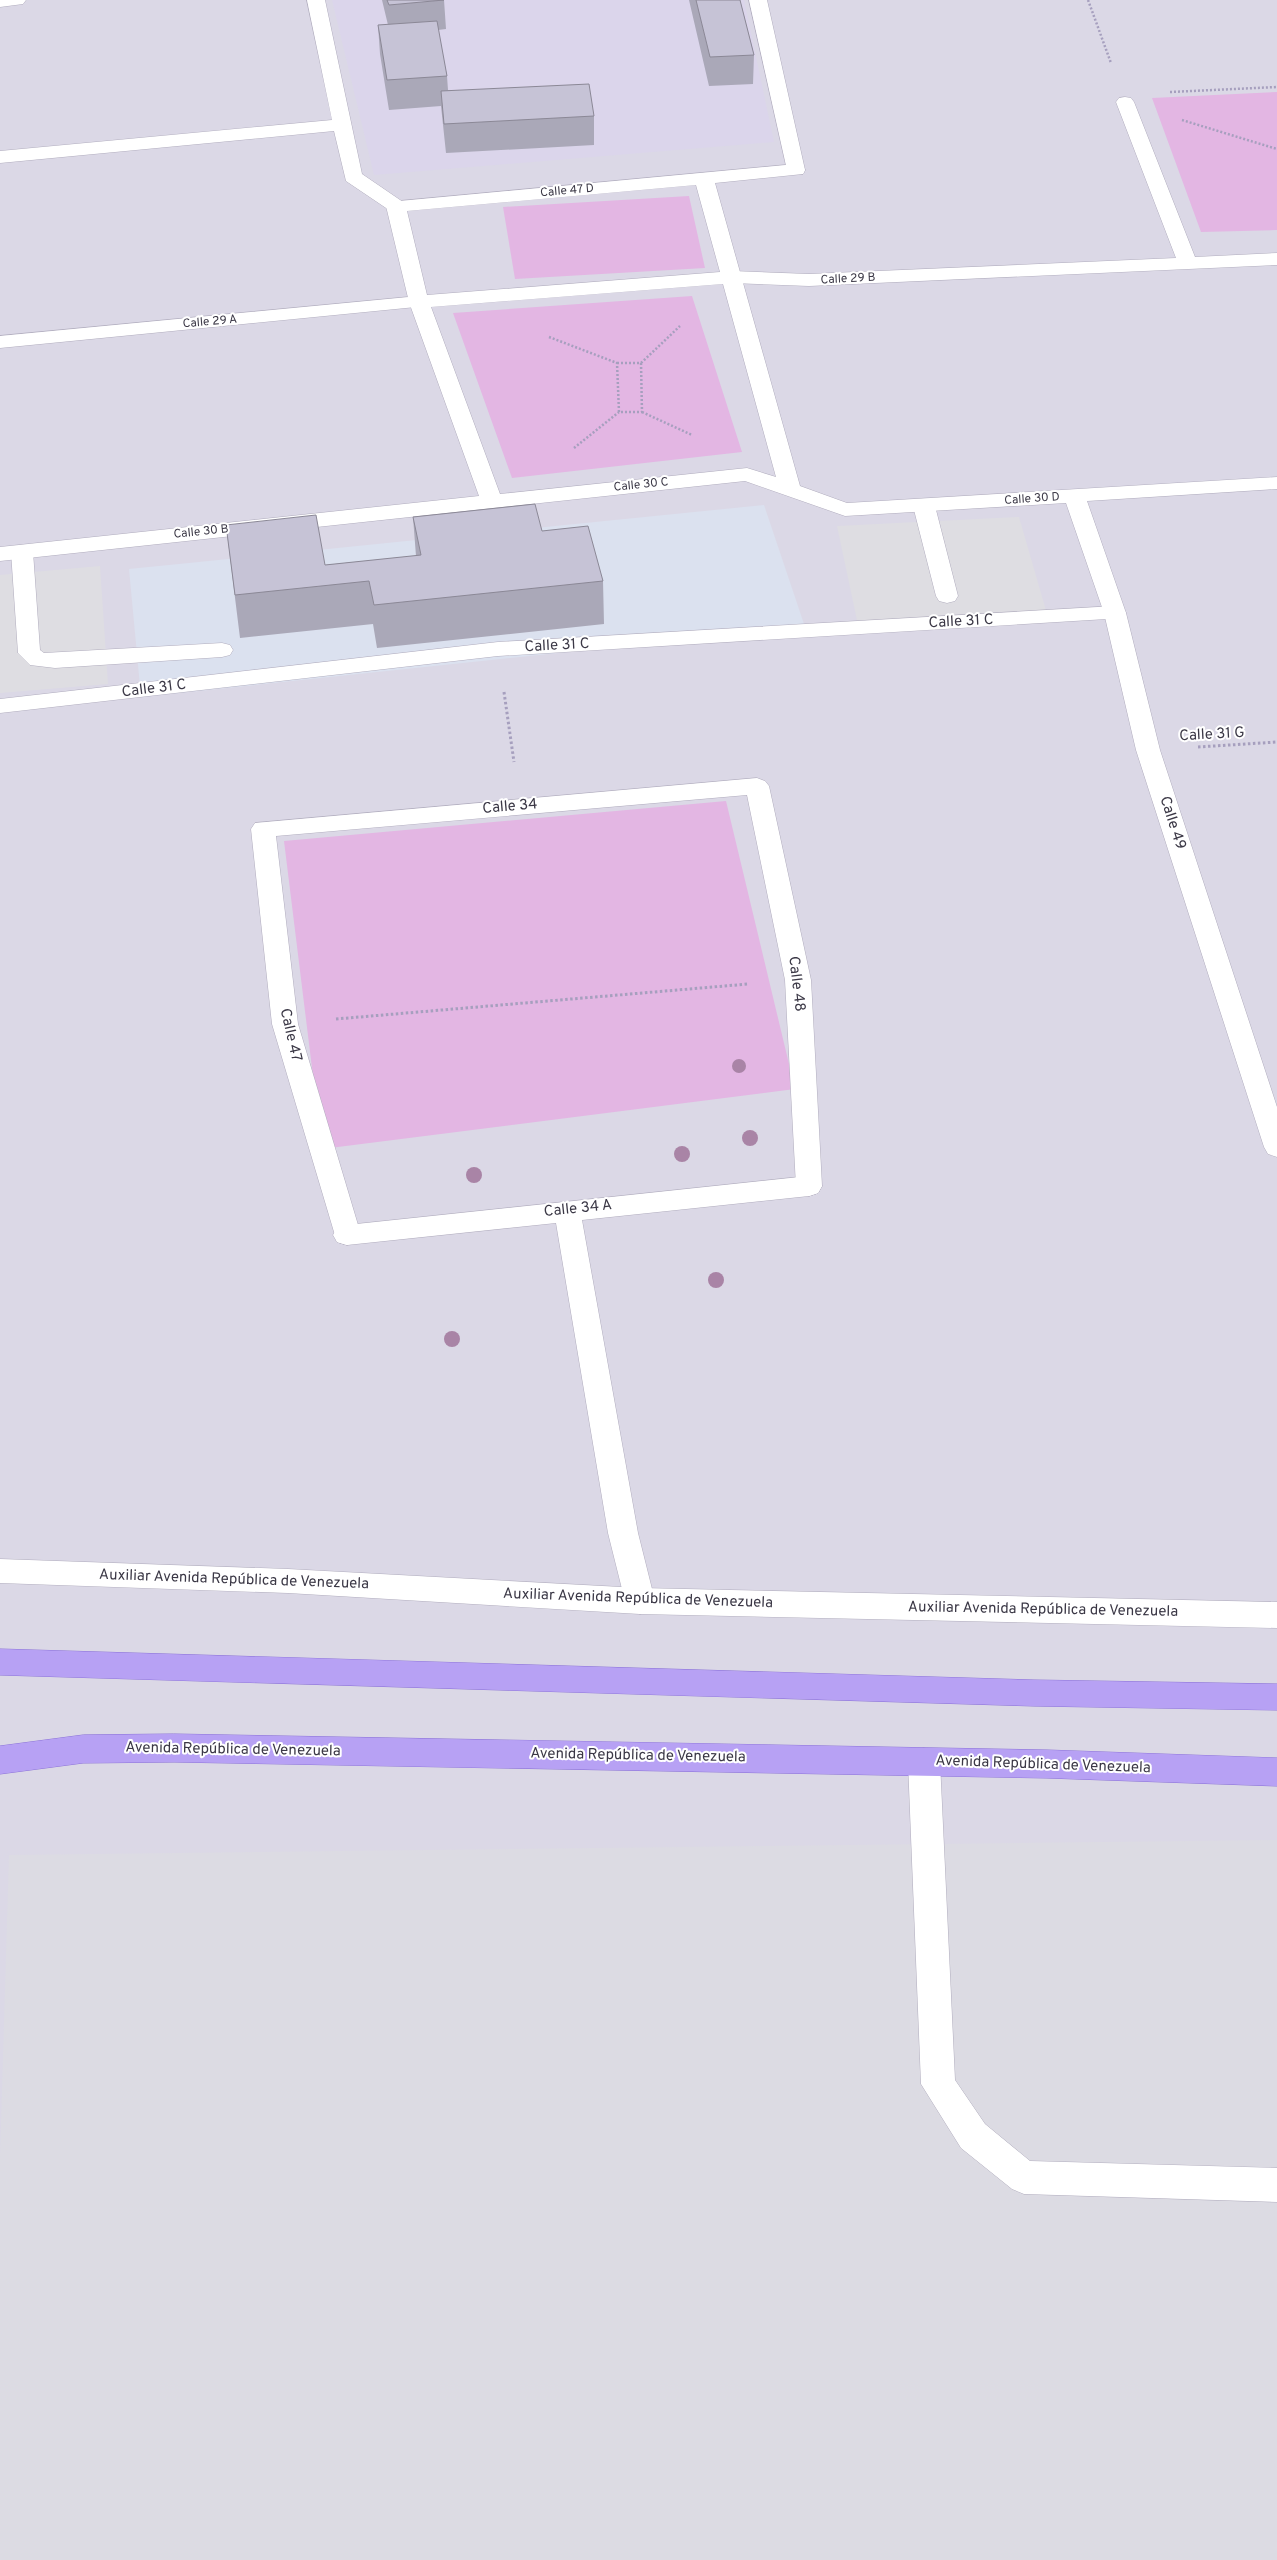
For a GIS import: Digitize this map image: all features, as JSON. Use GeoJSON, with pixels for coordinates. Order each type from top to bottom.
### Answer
{"type":"FeatureCollection","features":[{"type":"Feature","properties":{"kind":"main road"},"geometry":{"type":"LineString","coordinates":[[0,1662],[50,1662],[1024,1693],[1277,1698]]}},
{"type":"Feature","properties":{"kind":"main road","name":"Avenida República de Venezuela"},"geometry":{"type":"LineString","coordinates":[[0,1760],[83,1749],[174,1748],[924,1762],[1277,1772]]}},
{"type":"Feature","properties":{"kind":"street"},"geometry":{"type":"LineString","coordinates":[[0,2],[17,0]]}},
{"type":"Feature","properties":{"kind":"street"},"geometry":{"type":"LineString","coordinates":[[316,0],[353,177],[396,206],[419,302],[490,500]]}},
{"type":"Feature","properties":{"kind":"street","name":"Calle 47 D"},"geometry":{"type":"LineString","coordinates":[[396,206],[796,170],[758,0]]}},
{"type":"Feature","properties":{"kind":"street"},"geometry":{"type":"LineString","coordinates":[[1124,98],[1188,263]]}},
{"type":"Feature","properties":{"kind":"street"},"geometry":{"type":"LineString","coordinates":[[0,157],[342,125]]}},
{"type":"Feature","properties":{"kind":"street"},"geometry":{"type":"LineString","coordinates":[[704,178],[790,490]]}},
{"type":"Feature","properties":{"kind":"street","name":"Calle 29 B"},"geometry":{"type":"LineString","coordinates":[[419,302],[732,277],[809,280],[1277,259]]}},
{"type":"Feature","properties":{"kind":"street","name":"Calle 29 A"},"geometry":{"type":"LineString","coordinates":[[0,342],[419,302]]}},
{"type":"Feature","properties":{"kind":"street","name":"Calle 30 C"},"geometry":{"type":"LineString","coordinates":[[490,500],[747,474],[790,490]]}},
{"type":"Feature","properties":{"kind":"street","name":"Calle 30 D"},"geometry":{"type":"LineString","coordinates":[[790,490],[845,510],[1277,483]]}},
{"type":"Feature","properties":{"kind":"street","name":"Calle 49"},"geometry":{"type":"LineString","coordinates":[[1074,496],[1116,613],[1148,750],[1277,1147]]}},
{"type":"Feature","properties":{"kind":"street","name":"Calle 30 B"},"geometry":{"type":"LineString","coordinates":[[11,553],[490,500]]}},
{"type":"Feature","properties":{"kind":"street"},"geometry":{"type":"LineString","coordinates":[[924,506],[946,596]]}},
{"type":"Feature","properties":{"kind":"street"},"geometry":{"type":"LineString","coordinates":[[11,553],[29,653],[38,660],[55,661],[222,650]]}},
{"type":"Feature","properties":{"kind":"street","name":"Calle 31 C"},"geometry":{"type":"LineString","coordinates":[[0,706],[498,649],[1116,613]]}},
{"type":"Feature","properties":{"kind":"street","name":"Calle 34"},"geometry":{"type":"LineString","coordinates":[[263,828],[757,786]]}},
{"type":"Feature","properties":{"kind":"street","name":"Calle 48"},"geometry":{"type":"LineString","coordinates":[[757,786],[798,980],[809,1186]]}},
{"type":"Feature","properties":{"kind":"street","name":"Calle 47"},"geometry":{"type":"LineString","coordinates":[[263,828],[285,1024],[347,1235]]}},
{"type":"Feature","properties":{"kind":"street","name":"Calle 34 A"},"geometry":{"type":"LineString","coordinates":[[347,1235],[567,1210],[809,1186]]}},
{"type":"Feature","properties":{"kind":"street"},"geometry":{"type":"LineString","coordinates":[[567,1210],[623,1533],[640,1601]]}},
{"type":"Feature","properties":{"kind":"street","name":"Auxiliar Avenida República de Venezuela"},"geometry":{"type":"LineString","coordinates":[[0,1571],[288,1581],[640,1601],[1277,1615]]}},
{"type":"Feature","properties":{"kind":"street"},"geometry":{"type":"LineString","coordinates":[[924,1762],[938,2084],[973,2136],[1024,2177],[1277,2185]]}},
{"type":"Feature","properties":{"kind":"path"},"geometry":{"type":"LineString","coordinates":[[1088,0],[1124,98]]}},
{"type":"Feature","properties":{"kind":"path"},"geometry":{"type":"LineString","coordinates":[[1124,98],[1277,87]]}},
{"type":"Feature","properties":{"kind":"path"},"geometry":{"type":"LineString","coordinates":[[1124,98],[1277,149]]}},
{"type":"Feature","properties":{"kind":"path"},"geometry":{"type":"LineString","coordinates":[[617,363],[641,363],[642,412],[619,412],[617,363]]}},
{"type":"Feature","properties":{"kind":"path"},"geometry":{"type":"LineString","coordinates":[[498,649],[520,806]]}},
{"type":"Feature","properties":{"kind":"path","name":"Calle 31 G"},"geometry":{"type":"LineString","coordinates":[[1148,750],[1277,742]]}},
{"type":"Feature","properties":{"kind":"path"},"geometry":{"type":"LineString","coordinates":[[285,1024],[798,980]]}},
{"type":"Feature","properties":{"kind":"shaded area"},"geometry":{"type":"Polygon","coordinates":[[[0,0],[1277,0],[1277,2560],[0,2560],[0,0]]]}},
{"type":"Feature","properties":{"kind":"shaded area"},"geometry":{"type":"Polygon","coordinates":[[[332,0],[744,0],[774,142],[374,175],[332,0]]]}},
{"type":"Feature","properties":{"kind":"shaded area"},"geometry":{"type":"Polygon","coordinates":[[[1277,92],[1277,230],[1201,232],[1152,98],[1277,92]]]}},
{"type":"Feature","properties":{"kind":"shaded area"},"geometry":{"type":"Polygon","coordinates":[[[689,196],[705,268],[515,279],[503,207],[689,196]]]}},
{"type":"Feature","properties":{"kind":"shaded area"},"geometry":{"type":"Polygon","coordinates":[[[692,296],[742,452],[512,478],[453,313],[692,296]]]}},
{"type":"Feature","properties":{"kind":"shaded area"},"geometry":{"type":"Polygon","coordinates":[[[764,505],[805,627],[141,697],[129,569],[764,505]]]}},
{"type":"Feature","properties":{"kind":"shaded area"},"geometry":{"type":"Polygon","coordinates":[[[1019,517],[1047,614],[858,625],[837,526],[1019,517]]]}},
{"type":"Feature","properties":{"kind":"shaded area"},"geometry":{"type":"Polygon","coordinates":[[[100,566],[108,684],[0,693],[0,575],[100,566]]]}},
{"type":"Feature","properties":{"kind":"shaded area"},"geometry":{"type":"Polygon","coordinates":[[[726,801],[795,1089],[322,1149],[284,841],[726,801]]]}},
{"type":"Feature","properties":{"kind":"shaded area"},"geometry":{"type":"Polygon","coordinates":[[[1277,1840],[1277,2560],[0,2560],[0,2158],[9,1855],[1277,1840]]]}},
{"type":"Feature","properties":{"kind":"building"},"geometry":{"type":"Polygon","coordinates":[[[387,0],[444,0],[389,5],[387,0]]]}},
{"type":"Feature","properties":{"kind":"building"},"geometry":{"type":"Polygon","coordinates":[[[696,0],[740,0],[754,55],[710,57],[696,0]]]}},
{"type":"Feature","properties":{"kind":"building"},"geometry":{"type":"Polygon","coordinates":[[[437,21],[447,76],[387,80],[378,25],[437,21]]]}},
{"type":"Feature","properties":{"kind":"building"},"geometry":{"type":"Polygon","coordinates":[[[589,84],[594,116],[444,124],[441,91],[589,84]]]}},
{"type":"Feature","properties":{"kind":"building"},"geometry":{"type":"Polygon","coordinates":[[[535,504],[542,531],[588,526],[603,581],[374,605],[369,581],[235,595],[226,525],[316,515],[325,565],[421,555],[413,517],[535,504]]]}}]}
